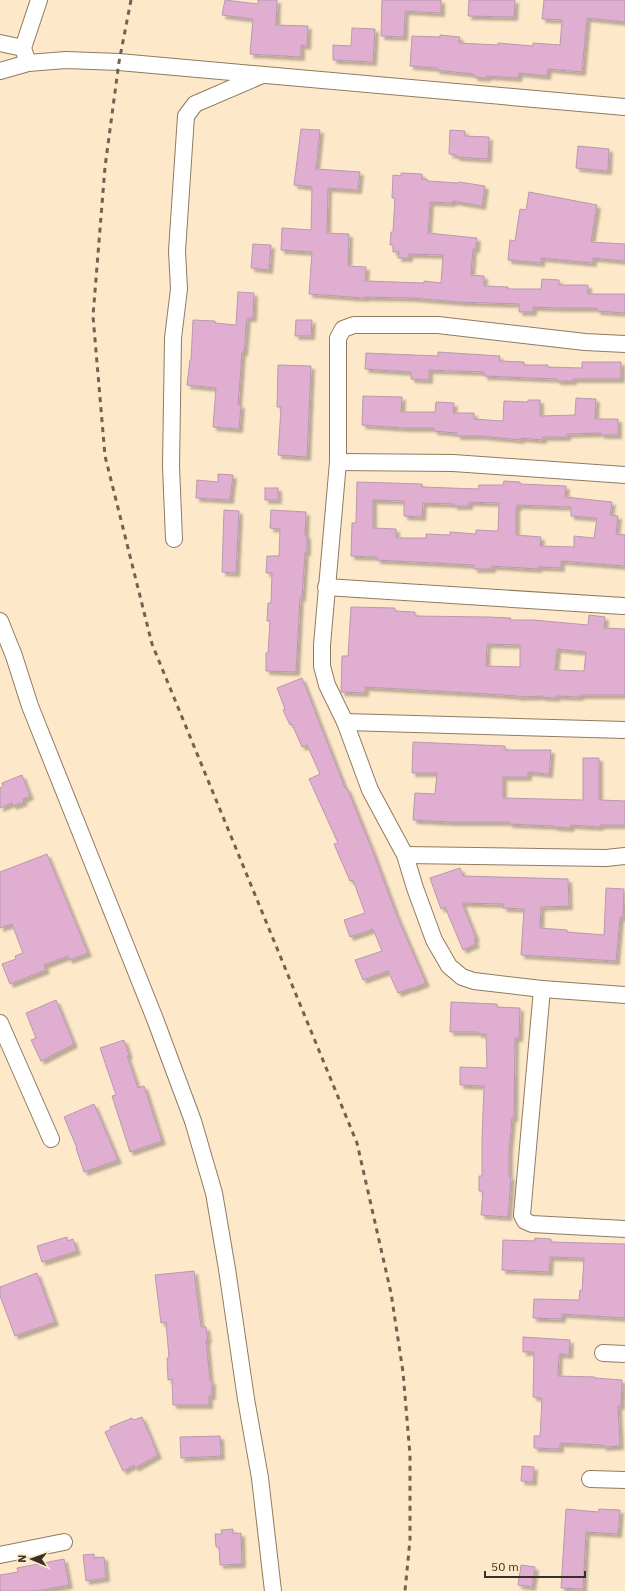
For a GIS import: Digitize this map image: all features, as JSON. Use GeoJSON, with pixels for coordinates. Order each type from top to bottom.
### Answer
{"type":"FeatureCollection","features":[{"type":"Feature","properties":{"kind":"street"},"geometry":{"type":"LineString","coordinates":[[28,64],[23,48],[39,0]]}},
{"type":"Feature","properties":{"kind":"street"},"geometry":{"type":"LineString","coordinates":[[0,43],[23,48]]}},
{"type":"Feature","properties":{"kind":"street"},"geometry":{"type":"LineString","coordinates":[[0,71],[28,64],[66,60],[119,62],[625,107]]}},
{"type":"Feature","properties":{"kind":"street"},"geometry":{"type":"LineString","coordinates":[[174,538],[171,466],[173,338],[179,289],[177,250],[186,116],[195,104],[262,75]]}},
{"type":"Feature","properties":{"kind":"street"},"geometry":{"type":"LineString","coordinates":[[625,344],[585,342],[438,325],[354,325],[344,329],[338,338],[338,462],[322,645],[322,666],[327,685],[345,722],[370,790],[405,856],[434,940],[448,966],[462,976],[474,981],[542,989],[625,995]]}},
{"type":"Feature","properties":{"kind":"street"},"geometry":{"type":"LineString","coordinates":[[338,462],[453,463],[625,475]]}},
{"type":"Feature","properties":{"kind":"street"},"geometry":{"type":"LineString","coordinates":[[326,587],[623,606]]}},
{"type":"Feature","properties":{"kind":"street"},"geometry":{"type":"LineString","coordinates":[[0,621],[14,656],[30,706],[156,1019],[193,1121],[214,1193],[228,1269],[246,1399],[260,1478],[273,1591]]}},
{"type":"Feature","properties":{"kind":"street"},"geometry":{"type":"LineString","coordinates":[[345,722],[625,730]]}},
{"type":"Feature","properties":{"kind":"street"},"geometry":{"type":"LineString","coordinates":[[405,856],[606,858],[625,856]]}},
{"type":"Feature","properties":{"kind":"street"},"geometry":{"type":"LineString","coordinates":[[542,989],[522,1215],[525,1221],[532,1224],[625,1229]]}},
{"type":"Feature","properties":{"kind":"street"},"geometry":{"type":"LineString","coordinates":[[0,1023],[51,1139]]}},
{"type":"Feature","properties":{"kind":"street"},"geometry":{"type":"LineString","coordinates":[[603,1353],[625,1354]]}},
{"type":"Feature","properties":{"kind":"street"},"geometry":{"type":"LineString","coordinates":[[590,1479],[625,1480]]}},
{"type":"Feature","properties":{"kind":"street"},"geometry":{"type":"LineString","coordinates":[[0,1555],[64,1542]]}},
{"type":"Feature","properties":{"kind":"building"},"geometry":{"type":"Polygon","coordinates":[[[225,0],[258,4],[258,0],[277,0],[276,25],[308,26],[307,46],[301,45],[301,57],[250,54],[253,19],[222,15],[225,0]]]}},
{"type":"Feature","properties":{"kind":"building"},"geometry":{"type":"Polygon","coordinates":[[[382,0],[441,0],[441,13],[405,11],[404,37],[381,36],[382,0]]]}},
{"type":"Feature","properties":{"kind":"building"},"geometry":{"type":"Polygon","coordinates":[[[469,0],[515,0],[514,17],[468,16],[469,0]]]}},
{"type":"Feature","properties":{"kind":"building"},"geometry":{"type":"Polygon","coordinates":[[[544,0],[625,0],[625,22],[587,18],[582,72],[548,69],[547,76],[519,73],[518,78],[487,76],[487,78],[474,77],[474,74],[436,70],[437,68],[410,66],[412,36],[440,37],[440,35],[460,37],[459,43],[498,45],[498,43],[533,46],[533,43],[560,45],[562,20],[542,19],[544,0]]]}},
{"type":"Feature","properties":{"kind":"building"},"geometry":{"type":"Polygon","coordinates":[[[352,28],[375,29],[373,62],[333,60],[333,45],[351,46],[352,28]]]}},
{"type":"Feature","properties":{"kind":"building"},"geometry":{"type":"Polygon","coordinates":[[[301,129],[320,130],[316,169],[360,172],[358,190],[328,188],[327,233],[349,234],[348,266],[366,267],[365,281],[424,283],[424,281],[441,283],[443,255],[409,254],[409,258],[398,258],[399,252],[393,252],[393,245],[390,245],[391,232],[393,232],[395,198],[392,198],[393,175],[401,176],[401,173],[422,174],[422,179],[428,181],[459,182],[485,186],[482,206],[453,201],[452,203],[430,202],[428,233],[477,238],[476,249],[473,249],[471,275],[484,276],[484,286],[508,287],[508,289],[541,289],[542,279],[559,280],[559,285],[588,285],[588,294],[625,294],[625,313],[597,311],[597,308],[533,307],[533,312],[519,312],[519,304],[460,302],[413,298],[365,298],[309,294],[312,252],[281,250],[282,228],[311,230],[312,187],[294,185],[301,129]]]}},
{"type":"Feature","properties":{"kind":"building"},"geometry":{"type":"Polygon","coordinates":[[[450,130],[465,131],[465,136],[489,137],[488,159],[456,157],[456,155],[449,154],[450,130]]]}},
{"type":"Feature","properties":{"kind":"building"},"geometry":{"type":"Polygon","coordinates":[[[578,146],[609,149],[608,171],[576,168],[578,146]]]}},
{"type":"Feature","properties":{"kind":"building"},"geometry":{"type":"Polygon","coordinates":[[[529,192],[597,205],[591,242],[625,244],[625,261],[593,258],[593,263],[541,258],[541,263],[508,260],[510,240],[515,241],[520,209],[526,210],[529,192]]]}},
{"type":"Feature","properties":{"kind":"building"},"geometry":{"type":"Polygon","coordinates":[[[253,244],[271,245],[269,270],[251,268],[253,244]]]}},
{"type":"Feature","properties":{"kind":"building"},"geometry":{"type":"Polygon","coordinates":[[[238,292],[254,293],[253,318],[247,318],[244,352],[242,352],[238,405],[241,405],[239,429],[213,427],[216,388],[187,385],[191,360],[193,320],[215,321],[215,323],[236,325],[238,292]]]}},
{"type":"Feature","properties":{"kind":"building"},"geometry":{"type":"Polygon","coordinates":[[[296,320],[312,320],[311,336],[295,336],[296,320]]]}},
{"type":"Feature","properties":{"kind":"building"},"geometry":{"type":"Polygon","coordinates":[[[438,352],[500,356],[499,361],[524,362],[524,365],[548,365],[548,367],[582,368],[582,362],[621,362],[621,379],[573,379],[573,381],[557,381],[557,379],[484,376],[484,372],[429,370],[429,380],[411,379],[411,372],[365,369],[366,353],[438,356],[438,352]]]}},
{"type":"Feature","properties":{"kind":"building"},"geometry":{"type":"Polygon","coordinates":[[[278,365],[311,366],[307,457],[278,455],[281,407],[277,407],[278,365]]]}},
{"type":"Feature","properties":{"kind":"building"},"geometry":{"type":"Polygon","coordinates":[[[363,396],[402,397],[401,412],[435,412],[436,402],[454,403],[453,413],[474,413],[474,419],[503,421],[504,401],[528,402],[528,400],[540,400],[540,416],[575,415],[576,398],[596,399],[595,419],[618,419],[618,435],[601,435],[601,433],[567,434],[567,437],[543,437],[543,440],[521,438],[521,440],[481,436],[457,436],[457,433],[434,431],[434,428],[404,428],[362,425],[363,396]]]}},
{"type":"Feature","properties":{"kind":"building"},"geometry":{"type":"Polygon","coordinates":[[[218,474],[233,475],[230,500],[196,498],[197,480],[218,482],[218,474]]]}},
{"type":"Feature","properties":{"kind":"building"},"geometry":{"type":"Polygon","coordinates":[[[504,481],[520,482],[520,484],[566,486],[565,497],[612,502],[610,515],[618,516],[616,534],[625,535],[625,566],[561,561],[561,568],[538,567],[538,569],[492,566],[492,569],[474,569],[474,565],[377,560],[377,557],[351,556],[352,523],[356,523],[357,482],[422,484],[422,487],[478,489],[479,485],[503,485],[504,481]],[[373,500],[373,528],[396,529],[396,538],[426,538],[426,534],[450,535],[450,532],[476,534],[476,530],[498,531],[499,503],[469,502],[469,506],[454,506],[454,504],[423,503],[422,517],[404,516],[404,501],[373,500]],[[518,505],[518,507],[516,507],[516,535],[541,537],[540,546],[574,547],[574,536],[594,538],[597,518],[571,516],[571,507],[518,505]]]}},
{"type":"Feature","properties":{"kind":"building"},"geometry":{"type":"Polygon","coordinates":[[[265,488],[278,488],[278,500],[265,500],[265,488]]]}},
{"type":"Feature","properties":{"kind":"building"},"geometry":{"type":"Polygon","coordinates":[[[224,510],[239,511],[236,573],[222,572],[224,510]]]}},
{"type":"Feature","properties":{"kind":"building"},"geometry":{"type":"Polygon","coordinates":[[[271,510],[306,512],[305,535],[307,535],[307,552],[305,552],[302,598],[300,597],[296,672],[266,671],[266,653],[268,653],[270,621],[267,621],[268,603],[271,603],[272,573],[266,573],[267,556],[279,556],[280,529],[270,528],[271,510]]]}},
{"type":"Feature","properties":{"kind":"building"},"geometry":{"type":"Polygon","coordinates":[[[351,607],[395,608],[395,611],[415,612],[415,616],[511,618],[510,620],[534,620],[588,625],[589,615],[605,617],[604,628],[625,629],[625,695],[580,695],[580,697],[556,696],[556,698],[542,696],[517,697],[365,687],[365,693],[341,692],[342,656],[348,656],[351,607]],[[487,644],[486,666],[520,667],[520,645],[487,644]],[[557,649],[555,670],[584,671],[586,652],[557,649]]]}},
{"type":"Feature","properties":{"kind":"building"},"geometry":{"type":"Polygon","coordinates":[[[302,678],[345,788],[347,788],[373,852],[397,916],[426,983],[411,989],[398,993],[388,971],[363,980],[355,960],[382,951],[373,929],[350,937],[344,920],[365,913],[353,880],[350,881],[334,844],[338,843],[309,779],[320,774],[307,745],[302,747],[292,724],[290,725],[283,710],[285,709],[277,688],[302,678]]]}},
{"type":"Feature","properties":{"kind":"building"},"geometry":{"type":"Polygon","coordinates":[[[413,742],[505,746],[505,750],[551,750],[549,774],[528,772],[528,777],[503,777],[503,798],[583,800],[583,758],[599,758],[599,799],[625,801],[625,825],[600,825],[600,827],[571,825],[570,828],[509,824],[509,822],[451,822],[413,820],[415,793],[435,794],[437,773],[412,773],[413,742]]]}},
{"type":"Feature","properties":{"kind":"building"},"geometry":{"type":"Polygon","coordinates":[[[22,775],[30,796],[23,799],[24,802],[13,806],[12,803],[0,808],[0,788],[3,786],[2,783],[22,775]]]}},
{"type":"Feature","properties":{"kind":"building"},"geometry":{"type":"Polygon","coordinates":[[[47,854],[88,953],[69,960],[68,956],[44,965],[46,970],[10,984],[2,964],[16,959],[15,956],[23,953],[12,924],[0,928],[0,872],[47,854]]]}},
{"type":"Feature","properties":{"kind":"building"},"geometry":{"type":"Polygon","coordinates":[[[460,868],[463,876],[568,879],[569,906],[541,907],[540,927],[567,930],[567,932],[604,935],[606,888],[624,889],[623,918],[620,917],[616,961],[521,955],[524,909],[503,908],[503,904],[462,903],[476,938],[474,939],[476,944],[463,950],[445,907],[441,909],[430,878],[460,868]]]}},
{"type":"Feature","properties":{"kind":"building"},"geometry":{"type":"Polygon","coordinates":[[[56,1000],[74,1044],[41,1061],[31,1040],[36,1038],[26,1013],[56,1000]]]}},
{"type":"Feature","properties":{"kind":"building"},"geometry":{"type":"Polygon","coordinates":[[[451,1002],[497,1004],[497,1007],[520,1008],[519,1038],[515,1038],[514,1118],[512,1118],[509,1151],[509,1177],[511,1177],[508,1217],[481,1215],[483,1191],[479,1191],[479,1176],[482,1176],[484,1086],[460,1085],[460,1067],[487,1068],[486,1034],[478,1034],[478,1032],[450,1032],[451,1002]]]}},
{"type":"Feature","properties":{"kind":"building"},"geometry":{"type":"Polygon","coordinates":[[[124,1040],[129,1055],[127,1056],[138,1088],[144,1086],[162,1141],[130,1152],[112,1096],[116,1095],[100,1048],[124,1040]]]}},
{"type":"Feature","properties":{"kind":"building"},"geometry":{"type":"Polygon","coordinates":[[[94,1104],[118,1160],[84,1172],[77,1148],[64,1117],[94,1104]]]}},
{"type":"Feature","properties":{"kind":"building"},"geometry":{"type":"Polygon","coordinates":[[[67,1237],[68,1241],[73,1239],[77,1251],[42,1262],[37,1246],[67,1237]]]}},
{"type":"Feature","properties":{"kind":"building"},"geometry":{"type":"Polygon","coordinates":[[[535,1238],[551,1239],[551,1242],[625,1244],[625,1318],[562,1314],[562,1319],[533,1318],[534,1299],[579,1300],[580,1290],[582,1291],[584,1258],[550,1257],[549,1272],[502,1270],[503,1240],[534,1241],[535,1238]]]}},
{"type":"Feature","properties":{"kind":"building"},"geometry":{"type":"Polygon","coordinates":[[[194,1271],[201,1327],[206,1327],[208,1340],[206,1340],[210,1381],[212,1381],[212,1396],[209,1396],[209,1405],[173,1405],[172,1379],[168,1380],[167,1358],[169,1358],[166,1322],[161,1323],[155,1275],[194,1271]]]}},
{"type":"Feature","properties":{"kind":"building"},"geometry":{"type":"Polygon","coordinates":[[[37,1273],[55,1322],[15,1336],[0,1296],[0,1287],[37,1273]]]}},
{"type":"Feature","properties":{"kind":"building"},"geometry":{"type":"Polygon","coordinates":[[[523,1337],[570,1340],[569,1355],[559,1354],[558,1376],[595,1377],[622,1380],[621,1406],[618,1406],[620,1446],[603,1447],[603,1445],[560,1443],[560,1449],[534,1448],[534,1436],[540,1436],[542,1398],[533,1397],[534,1352],[523,1352],[523,1337]]]}},
{"type":"Feature","properties":{"kind":"building"},"geometry":{"type":"Polygon","coordinates":[[[142,1417],[158,1455],[135,1468],[134,1465],[123,1471],[105,1432],[111,1429],[110,1427],[132,1418],[134,1420],[142,1417]]]}},
{"type":"Feature","properties":{"kind":"building"},"geometry":{"type":"Polygon","coordinates":[[[220,1436],[221,1456],[181,1458],[180,1437],[220,1436]]]}},
{"type":"Feature","properties":{"kind":"building"},"geometry":{"type":"Polygon","coordinates":[[[522,1466],[534,1467],[533,1482],[521,1481],[522,1466]]]}},
{"type":"Feature","properties":{"kind":"building"},"geometry":{"type":"Polygon","coordinates":[[[566,1509],[598,1512],[599,1509],[620,1510],[618,1534],[586,1532],[583,1589],[561,1588],[566,1509]]]}},
{"type":"Feature","properties":{"kind":"building"},"geometry":{"type":"Polygon","coordinates":[[[233,1529],[233,1534],[241,1533],[242,1564],[220,1565],[219,1547],[216,1547],[215,1534],[222,1534],[221,1530],[233,1529]]]}},
{"type":"Feature","properties":{"kind":"building"},"geometry":{"type":"Polygon","coordinates":[[[94,1554],[94,1558],[104,1557],[106,1578],[86,1581],[83,1555],[94,1554]]]}},
{"type":"Feature","properties":{"kind":"building"},"geometry":{"type":"Polygon","coordinates":[[[64,1559],[69,1585],[36,1591],[0,1591],[0,1575],[18,1572],[17,1568],[64,1559]]]}},
{"type":"Feature","properties":{"kind":"building"},"geometry":{"type":"Polygon","coordinates":[[[521,1565],[535,1567],[532,1587],[518,1585],[521,1565]]]}},
{"type":"Feature","properties":{"kind":"railway"},"geometry":{"type":"LineString","coordinates":[[131,0],[119,62],[105,167],[93,316],[105,456],[152,644],[357,1143],[391,1293],[403,1372],[410,1455],[410,1540],[405,1591]]}}]}
